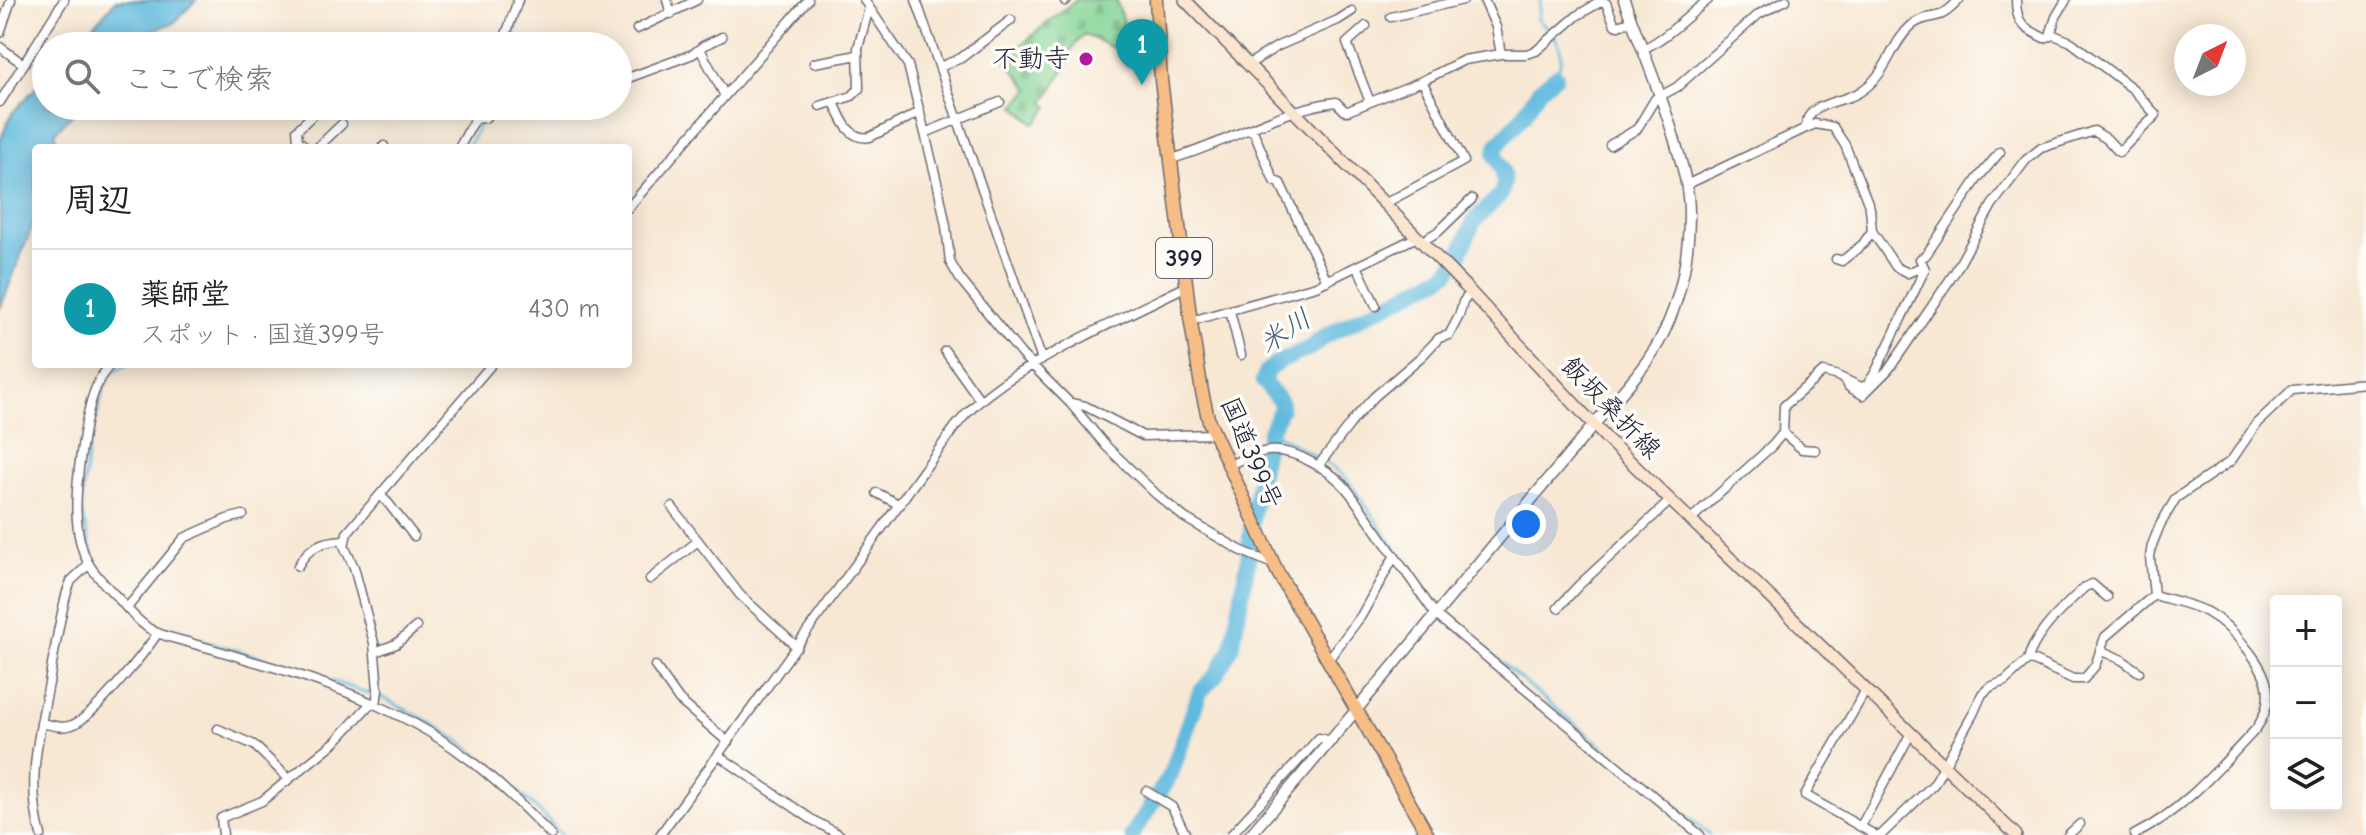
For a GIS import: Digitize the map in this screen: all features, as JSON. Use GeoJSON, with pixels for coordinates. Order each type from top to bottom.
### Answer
{"type":"FeatureCollection","features":[{"type":"Feature","properties":{"kind":"highway","name":"国道399号"},"geometry":{"type":"LineString","coordinates":[[1156,0],[1156,28],[1191,321],[1202,392],[1213,434],[1275,565],[1428,835]]}},
{"type":"Feature","properties":{"kind":"main road","name":"飯坂桑折線"},"geometry":{"type":"LineString","coordinates":[[1185,0],[1471,292],[1594,425],[1944,765],[2008,832]]}},
{"type":"Feature","properties":{"kind":"street"},"geometry":{"type":"LineString","coordinates":[[44,32],[64,0]]}},
{"type":"Feature","properties":{"kind":"street"},"geometry":{"type":"LineString","coordinates":[[507,32],[518,0]]}},
{"type":"Feature","properties":{"kind":"street"},"geometry":{"type":"LineString","coordinates":[[667,0],[671,14]]}},
{"type":"Feature","properties":{"kind":"street"},"geometry":{"type":"LineString","coordinates":[[637,29],[697,0]]}},
{"type":"Feature","properties":{"kind":"street"},"geometry":{"type":"LineString","coordinates":[[632,203],[808,0]]}},
{"type":"Feature","properties":{"kind":"street"},"geometry":{"type":"LineString","coordinates":[[916,0],[1042,360]]}},
{"type":"Feature","properties":{"kind":"street"},"geometry":{"type":"LineString","coordinates":[[1391,17],[1463,0]]}},
{"type":"Feature","properties":{"kind":"street"},"geometry":{"type":"LineString","coordinates":[[1484,0],[1496,27],[1501,54]]}},
{"type":"Feature","properties":{"kind":"street"},"geometry":{"type":"LineString","coordinates":[[1643,49],[1661,41],[1708,0]]}},
{"type":"Feature","properties":{"kind":"street"},"geometry":{"type":"LineString","coordinates":[[1610,145],[1637,129],[1644,122],[1652,103],[1677,87],[1759,14],[1786,0]]}},
{"type":"Feature","properties":{"kind":"street"},"geometry":{"type":"LineString","coordinates":[[1806,128],[1807,118],[1814,110],[1850,97],[1867,87],[1885,68],[1909,27],[1919,20],[1943,14],[1959,0]]}},
{"type":"Feature","properties":{"kind":"street"},"geometry":{"type":"LineString","coordinates":[[1845,380],[1849,387],[1863,395],[1889,369],[1955,272],[1992,205],[2035,151],[2094,131],[2119,152],[2156,115],[2123,80],[2071,42],[2054,35],[2044,38],[2021,23],[2016,14],[2016,0]]}},
{"type":"Feature","properties":{"kind":"street"},"geometry":{"type":"LineString","coordinates":[[2054,35],[2051,32],[2053,25],[2066,0]]}},
{"type":"Feature","properties":{"kind":"street"},"geometry":{"type":"LineString","coordinates":[[1171,159],[1295,112],[1332,102],[1348,111],[1464,60],[1536,51],[1559,30],[1602,1],[1606,1],[1615,25],[1622,25],[1629,8]]}},
{"type":"Feature","properties":{"kind":"street"},"geometry":{"type":"LineString","coordinates":[[820,106],[852,96],[859,89],[858,55],[866,4]]}},
{"type":"Feature","properties":{"kind":"street"},"geometry":{"type":"LineString","coordinates":[[866,4],[908,65],[946,226],[950,262],[960,279],[1032,365],[1070,403],[1106,446],[1157,495],[1185,518],[1240,550],[1275,565]]}},
{"type":"Feature","properties":{"kind":"street"},"geometry":{"type":"LineString","coordinates":[[0,33],[7,5]]}},
{"type":"Feature","properties":{"kind":"street"},"geometry":{"type":"LineString","coordinates":[[1250,835],[1357,712],[1647,361],[1672,314],[1685,263],[1689,212],[1684,169],[1629,8]]}},
{"type":"Feature","properties":{"kind":"street"},"geometry":{"type":"LineString","coordinates":[[1249,64],[1278,46],[1352,11]]}},
{"type":"Feature","properties":{"kind":"street"},"geometry":{"type":"LineString","coordinates":[[940,67],[952,64],[1011,20]]}},
{"type":"Feature","properties":{"kind":"street"},"geometry":{"type":"LineString","coordinates":[[1366,26],[1347,43],[1370,102]]}},
{"type":"Feature","properties":{"kind":"street"},"geometry":{"type":"LineString","coordinates":[[632,77],[693,54],[722,37]]}},
{"type":"Feature","properties":{"kind":"street"},"geometry":{"type":"LineString","coordinates":[[0,47],[23,64]]}},
{"type":"Feature","properties":{"kind":"street"},"geometry":{"type":"LineString","coordinates":[[700,49],[725,96]]}},
{"type":"Feature","properties":{"kind":"street"},"geometry":{"type":"LineString","coordinates":[[0,102],[32,50]]}},
{"type":"Feature","properties":{"kind":"street"},"geometry":{"type":"LineString","coordinates":[[814,63],[858,55]]}},
{"type":"Feature","properties":{"kind":"street"},"geometry":{"type":"LineString","coordinates":[[1384,204],[1464,161],[1422,81]]}},
{"type":"Feature","properties":{"kind":"street"},"geometry":{"type":"LineString","coordinates":[[834,102],[846,126],[863,138],[920,112]]}},
{"type":"Feature","properties":{"kind":"street"},"geometry":{"type":"LineString","coordinates":[[925,133],[1000,102]]}},
{"type":"Feature","properties":{"kind":"street"},"geometry":{"type":"LineString","coordinates":[[302,144],[298,140],[297,130],[307,120]]}},
{"type":"Feature","properties":{"kind":"street"},"geometry":{"type":"LineString","coordinates":[[462,144],[479,120]]}},
{"type":"Feature","properties":{"kind":"street"},"geometry":{"type":"LineString","coordinates":[[321,144],[342,124]]}},
{"type":"Feature","properties":{"kind":"street"},"geometry":{"type":"LineString","coordinates":[[1686,185],[1815,124],[1833,127],[1840,135],[1870,208],[1872,231],[1901,271],[1908,273],[1923,266]]}},
{"type":"Feature","properties":{"kind":"street"},"geometry":{"type":"LineString","coordinates":[[1252,128],[1274,181],[1280,183],[1327,281]]}},
{"type":"Feature","properties":{"kind":"street"},"geometry":{"type":"LineString","coordinates":[[1691,519],[1772,446],[1783,433],[1784,406],[1817,375],[1829,373],[1864,388],[1871,380],[1925,269],[1920,259],[1926,255],[1978,178],[2000,152]]}},
{"type":"Feature","properties":{"kind":"street"},"geometry":{"type":"LineString","coordinates":[[1191,321],[1327,281],[1439,231],[1472,199]]}},
{"type":"Feature","properties":{"kind":"street"},"geometry":{"type":"LineString","coordinates":[[1836,259],[1842,261],[1853,253],[1872,231]]}},
{"type":"Feature","properties":{"kind":"street"},"geometry":{"type":"LineString","coordinates":[[1357,266],[1376,306]]}},
{"type":"Feature","properties":{"kind":"street"},"geometry":{"type":"LineString","coordinates":[[660,835],[964,415],[980,400],[1032,365],[1187,286]]}},
{"type":"Feature","properties":{"kind":"street"},"geometry":{"type":"LineString","coordinates":[[1321,462],[1374,397],[1439,338],[1449,335],[1463,302],[1471,292]]}},
{"type":"Feature","properties":{"kind":"street"},"geometry":{"type":"LineString","coordinates":[[1230,311],[1241,355]]}},
{"type":"Feature","properties":{"kind":"street"},"geometry":{"type":"LineString","coordinates":[[945,351],[980,400]]}},
{"type":"Feature","properties":{"kind":"street"},"geometry":{"type":"LineString","coordinates":[[108,368],[100,376],[84,434],[77,482],[77,516],[89,564],[149,629],[273,666],[375,703],[446,740],[488,774],[551,835]]}},
{"type":"Feature","properties":{"kind":"street"},"geometry":{"type":"LineString","coordinates":[[223,835],[221,818],[262,801],[335,742],[375,703],[378,690],[375,652],[365,602],[344,540],[489,368]]}},
{"type":"Feature","properties":{"kind":"street"},"geometry":{"type":"LineString","coordinates":[[2154,595],[2150,557],[2152,545],[2176,498],[2231,461],[2257,423],[2292,390],[2366,383]]}},
{"type":"Feature","properties":{"kind":"street"},"geometry":{"type":"LineString","coordinates":[[1070,403],[1085,406],[1143,436],[1213,434]]}},
{"type":"Feature","properties":{"kind":"street"},"geometry":{"type":"LineString","coordinates":[[1783,433],[1802,449],[1815,450]]}},
{"type":"Feature","properties":{"kind":"street"},"geometry":{"type":"LineString","coordinates":[[1228,466],[1270,450],[1285,450],[1321,462],[1343,484],[1437,614],[1700,835]]}},
{"type":"Feature","properties":{"kind":"street"},"geometry":{"type":"LineString","coordinates":[[877,493],[900,505]]}},
{"type":"Feature","properties":{"kind":"street"},"geometry":{"type":"LineString","coordinates":[[380,495],[414,536]]}},
{"type":"Feature","properties":{"kind":"street"},"geometry":{"type":"LineString","coordinates":[[1558,608],[1671,500]]}},
{"type":"Feature","properties":{"kind":"street"},"geometry":{"type":"LineString","coordinates":[[672,507],[740,595],[797,647]]}},
{"type":"Feature","properties":{"kind":"street"},"geometry":{"type":"LineString","coordinates":[[129,605],[184,538],[243,515]]}},
{"type":"Feature","properties":{"kind":"street"},"geometry":{"type":"LineString","coordinates":[[298,566],[310,549],[344,540]]}},
{"type":"Feature","properties":{"kind":"street"},"geometry":{"type":"LineString","coordinates":[[650,579],[698,541]]}},
{"type":"Feature","properties":{"kind":"street"},"geometry":{"type":"LineString","coordinates":[[1328,660],[1361,616],[1394,557]]}},
{"type":"Feature","properties":{"kind":"street"},"geometry":{"type":"LineString","coordinates":[[41,835],[32,789],[41,723],[67,592],[71,581],[89,564]]}},
{"type":"Feature","properties":{"kind":"street"},"geometry":{"type":"LineString","coordinates":[[1866,690],[1805,795],[1878,835],[1934,784],[1982,694],[2005,681],[2028,660],[2029,653],[2052,619],[2092,584],[2107,597]]}},
{"type":"Feature","properties":{"kind":"street"},"geometry":{"type":"LineString","coordinates":[[2028,660],[2080,680],[2089,675],[2095,666],[2109,633],[2154,595]]}},
{"type":"Feature","properties":{"kind":"street"},"geometry":{"type":"LineString","coordinates":[[2134,835],[2157,822],[2199,790],[2264,718],[2268,693],[2267,680],[2259,663],[2235,634],[2210,614],[2154,595]]}},
{"type":"Feature","properties":{"kind":"street"},"geometry":{"type":"LineString","coordinates":[[375,652],[396,644],[416,627]]}},
{"type":"Feature","properties":{"kind":"street"},"geometry":{"type":"LineString","coordinates":[[41,723],[62,727],[81,721],[139,660],[158,633]]}},
{"type":"Feature","properties":{"kind":"street"},"geometry":{"type":"LineString","coordinates":[[2100,650],[2139,672]]}},
{"type":"Feature","properties":{"kind":"street"},"geometry":{"type":"LineString","coordinates":[[655,666],[679,700],[728,742]]}},
{"type":"Feature","properties":{"kind":"street"},"geometry":{"type":"LineString","coordinates":[[218,729],[254,745],[289,779]]}},
{"type":"Feature","properties":{"kind":"street"},"geometry":{"type":"LineString","coordinates":[[1861,826],[1911,733]]}},
{"type":"Feature","properties":{"kind":"street"},"geometry":{"type":"LineString","coordinates":[[1231,835],[1319,738],[1332,741]]}},
{"type":"Feature","properties":{"kind":"street"},"geometry":{"type":"LineString","coordinates":[[718,755],[838,835]]}},
{"type":"Feature","properties":{"kind":"street"},"geometry":{"type":"LineString","coordinates":[[1153,795],[1175,810],[1186,835]]}},
{"type":"Feature","properties":{"kind":"street"},"geometry":{"type":"LineString","coordinates":[[2068,835],[2080,824]]}},
{"type":"Feature","properties":{"kind":"green space"},"geometry":{"type":"Polygon","coordinates":[[[1076,0],[1116,0],[1127,33],[1126,49],[1113,48],[1084,34],[1067,55],[1071,59],[1044,102],[1049,107],[1035,124],[1015,106],[1030,89],[1004,59],[1076,0]]]}},
{"type":"Feature","properties":{"kind":"water"},"geometry":{"type":"Polygon","coordinates":[[[116,0],[196,0],[174,23],[147,32],[87,32],[116,0]]]}},
{"type":"Feature","properties":{"kind":"water"},"geometry":{"type":"Polygon","coordinates":[[[32,92],[32,120],[67,120],[55,132],[56,144],[32,144],[32,227],[0,309],[0,140],[12,113],[32,92]]]}},
{"type":"Feature","properties":{"kind":"waterway"},"geometry":{"type":"LineString","coordinates":[[515,32],[525,0]]}},
{"type":"Feature","properties":{"kind":"waterway","name":"米川"},"geometry":{"type":"LineString","coordinates":[[1540,0],[1538,20],[1556,38],[1561,52],[1556,76]]}},
{"type":"Feature","properties":{"kind":"waterway","name":"米川"},"geometry":{"type":"LineString","coordinates":[[1132,835],[1171,774],[1200,692],[1216,675],[1232,647],[1248,561],[1252,516],[1269,433],[1281,408],[1281,403],[1263,381],[1267,371],[1310,348],[1325,336],[1448,272],[1459,256],[1474,221],[1501,194],[1504,183],[1495,154],[1497,146],[1523,116],[1539,90],[1556,76]]}},
{"type":"Feature","properties":{"kind":"waterway"},"geometry":{"type":"LineString","coordinates":[[470,144],[481,120]]}},
{"type":"Feature","properties":{"kind":"waterway"},"geometry":{"type":"LineString","coordinates":[[121,368],[110,374],[104,387],[88,449],[81,507],[92,557],[113,586],[156,628],[254,655],[385,699],[422,718],[470,748],[562,835]]}},
{"type":"Feature","properties":{"kind":"waterway"},"geometry":{"type":"LineString","coordinates":[[1269,433],[1278,435],[1333,467],[1348,480],[1430,599],[1438,606]]}},
{"type":"Feature","properties":{"kind":"waterway"},"geometry":{"type":"LineString","coordinates":[[1443,611],[1710,835]]}},
{"type":"Feature","properties":{"kind":"place","name":"不動寺"},"geometry":{"type":"Point","coordinates":[1086,59]}},
{"type":"Feature","properties":{"kind":"place","name":"薬師堂"},"geometry":{"type":"Point","coordinates":[1142,85]}}]}
